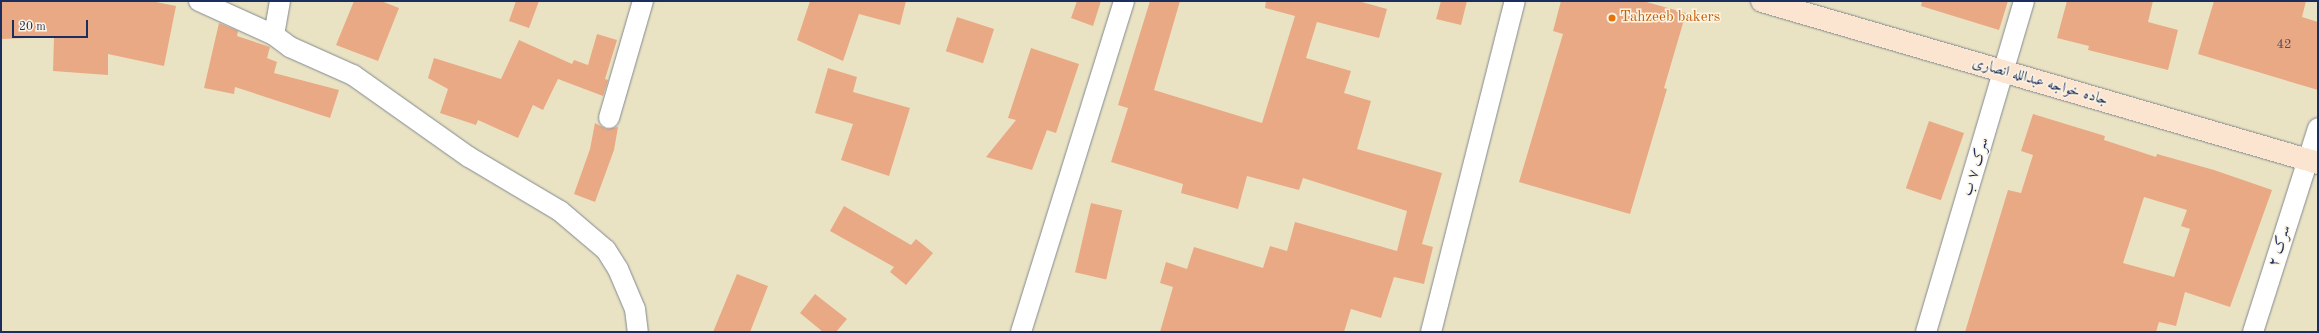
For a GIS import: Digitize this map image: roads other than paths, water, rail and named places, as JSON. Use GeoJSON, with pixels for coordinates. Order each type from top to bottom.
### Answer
{"type":"FeatureCollection","features":[{"type":"Feature","properties":{"kind":"main road","name":"جاده خواجه عبدالله انصاری"},"geometry":{"type":"LineString","coordinates":[[1762,1],[2313,162]]}},
{"type":"Feature","properties":{"kind":"street"},"geometry":{"type":"LineString","coordinates":[[199,1],[274,35],[290,47],[353,75],[469,157],[560,211],[606,250],[635,309],[638,332]]}},
{"type":"Feature","properties":{"kind":"street"},"geometry":{"type":"LineString","coordinates":[[274,35],[280,1]]}},
{"type":"Feature","properties":{"kind":"street"},"geometry":{"type":"LineString","coordinates":[[609,118],[643,1]]}},
{"type":"Feature","properties":{"kind":"street"},"geometry":{"type":"LineString","coordinates":[[1021,332],[1124,1]]}},
{"type":"Feature","properties":{"kind":"street"},"geometry":{"type":"LineString","coordinates":[[1431,332],[1515,1]]}},
{"type":"Feature","properties":{"kind":"street","name":"سرک ۷ ب"},"geometry":{"type":"LineString","coordinates":[[1926,332],[2024,1]]}},
{"type":"Feature","properties":{"kind":"street","name":"سرک ۲"},"geometry":{"type":"LineString","coordinates":[[2253,332],[2313,162],[2318,128]]}},
{"type":"Feature","properties":{"kind":"place","name":"Tahzeeb bakers"},"geometry":{"type":"Point","coordinates":[1612,18]}}]}
